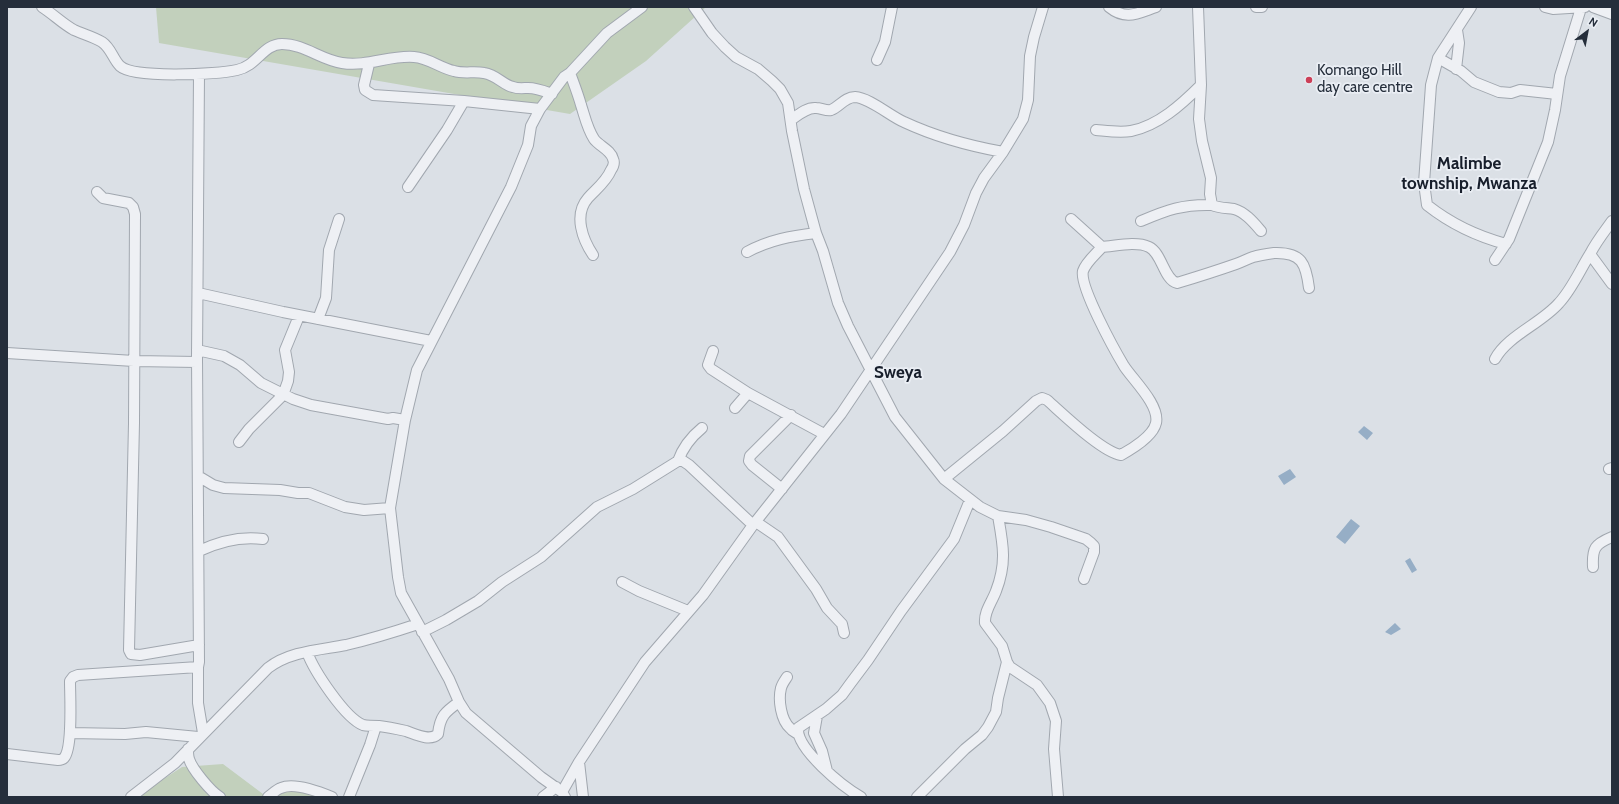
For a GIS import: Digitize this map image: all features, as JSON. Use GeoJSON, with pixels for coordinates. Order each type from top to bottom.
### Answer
{"type":"FeatureCollection","features":[{"type":"Feature","properties":{"kind":"street"},"geometry":{"type":"LineString","coordinates":[[42,7],[74,29],[102,42],[108,47],[121,66],[130,70],[142,72],[199,74],[243,69],[260,57],[267,48],[273,44],[282,44],[303,47],[327,60],[354,65],[369,64],[391,59],[413,57],[423,58],[452,71],[462,73],[482,72],[492,74],[514,88],[534,89],[552,94]]}},
{"type":"Feature","properties":{"kind":"street"},"geometry":{"type":"LineString","coordinates":[[561,792],[481,727],[466,713],[459,702],[449,679],[401,593],[390,508],[405,420],[417,370],[511,187],[528,145],[531,126],[540,109],[564,77],[570,73],[607,33],[642,7]]}},
{"type":"Feature","properties":{"kind":"street"},"geometry":{"type":"LineString","coordinates":[[694,7],[712,33],[725,47],[736,57],[758,70],[780,89],[788,103],[804,189],[838,303],[848,326],[895,417],[944,479],[970,500],[998,516],[1026,520],[1051,527],[1086,539],[1091,543],[1094,546],[1094,552],[1084,579]]}},
{"type":"Feature","properties":{"kind":"street"},"geometry":{"type":"LineString","coordinates":[[877,60],[885,42],[892,7]]}},
{"type":"Feature","properties":{"kind":"street"},"geometry":{"type":"LineString","coordinates":[[543,797],[561,792],[645,662],[703,595],[754,523],[841,414],[950,252],[964,225],[976,193],[984,178],[1003,152],[1023,119],[1028,100],[1030,56],[1043,7]]}},
{"type":"Feature","properties":{"kind":"street"},"geometry":{"type":"LineString","coordinates":[[1109,7],[1118,14],[1133,16],[1156,7]]}},
{"type":"Feature","properties":{"kind":"street"},"geometry":{"type":"LineString","coordinates":[[1198,7],[1201,84],[1199,119],[1210,178],[1212,205]]}},
{"type":"Feature","properties":{"kind":"street"},"geometry":{"type":"LineString","coordinates":[[1256,7],[1262,7]]}},
{"type":"Feature","properties":{"kind":"street"},"geometry":{"type":"LineString","coordinates":[[1471,7],[1438,58],[1431,85],[1424,183],[1427,205],[1462,229],[1483,238],[1506,244]]}},
{"type":"Feature","properties":{"kind":"street"},"geometry":{"type":"LineString","coordinates":[[1495,260],[1506,244],[1548,142],[1560,76],[1583,8],[1553,9],[1545,7]]}},
{"type":"Feature","properties":{"kind":"street"},"geometry":{"type":"LineString","coordinates":[[1593,7],[1612,14]]}},
{"type":"Feature","properties":{"kind":"street"},"geometry":{"type":"LineString","coordinates":[[1456,68],[1458,43],[1457,30]]}},
{"type":"Feature","properties":{"kind":"street"},"geometry":{"type":"LineString","coordinates":[[1438,58],[1456,68],[1474,82],[1499,92],[1511,93],[1520,90],[1557,94]]}},
{"type":"Feature","properties":{"kind":"street"},"geometry":{"type":"LineString","coordinates":[[369,64],[364,86],[365,90],[373,95],[464,101],[540,109]]}},
{"type":"Feature","properties":{"kind":"street"},"geometry":{"type":"LineString","coordinates":[[570,73],[590,133],[596,142],[610,153],[614,159],[613,165],[603,184],[587,199],[581,216],[580,223],[582,234],[593,256]]}},
{"type":"Feature","properties":{"kind":"street"},"geometry":{"type":"LineString","coordinates":[[199,74],[197,350],[198,703],[201,735]]}},
{"type":"Feature","properties":{"kind":"street"},"geometry":{"type":"LineString","coordinates":[[1096,130],[1123,132],[1132,131],[1152,123],[1172,111],[1201,84]]}},
{"type":"Feature","properties":{"kind":"street"},"geometry":{"type":"LineString","coordinates":[[792,120],[806,110],[814,108],[832,110],[849,98],[855,97],[866,101],[903,122],[967,144],[1003,152]]}},
{"type":"Feature","properties":{"kind":"street"},"geometry":{"type":"LineString","coordinates":[[408,187],[443,136],[464,101]]}},
{"type":"Feature","properties":{"kind":"street"},"geometry":{"type":"LineString","coordinates":[[97,192],[103,198],[129,203],[133,207],[135,214],[129,650],[131,654],[140,655],[199,645]]}},
{"type":"Feature","properties":{"kind":"street"},"geometry":{"type":"LineString","coordinates":[[1141,221],[1168,209],[1193,204],[1212,205],[1215,207],[1236,210],[1248,217],[1261,231]]}},
{"type":"Feature","properties":{"kind":"street"},"geometry":{"type":"LineString","coordinates":[[318,319],[326,298],[330,250],[339,219]]}},
{"type":"Feature","properties":{"kind":"street"},"geometry":{"type":"LineString","coordinates":[[1071,219],[1102,248]]}},
{"type":"Feature","properties":{"kind":"street"},"geometry":{"type":"LineString","coordinates":[[1495,359],[1504,348],[1524,331],[1546,316],[1559,303],[1612,221]]}},
{"type":"Feature","properties":{"kind":"street"},"geometry":{"type":"LineString","coordinates":[[747,252],[761,244],[790,236],[816,233]]}},
{"type":"Feature","properties":{"kind":"street"},"geometry":{"type":"LineString","coordinates":[[944,479],[997,436],[1036,401],[1042,398],[1047,400],[1100,445],[1114,454],[1121,456],[1134,448],[1153,430],[1156,422],[1156,413],[1149,399],[1123,364],[1092,303],[1082,277],[1087,264],[1102,248],[1142,245],[1150,248],[1155,252],[1171,280],[1177,283],[1239,264],[1252,257],[1265,254],[1287,253],[1296,257],[1303,263],[1307,273],[1309,288]]}},
{"type":"Feature","properties":{"kind":"street"},"geometry":{"type":"LineString","coordinates":[[1590,254],[1612,284]]}},
{"type":"Feature","properties":{"kind":"street"},"geometry":{"type":"LineString","coordinates":[[198,293],[299,316],[431,341]]}},
{"type":"Feature","properties":{"kind":"street"},"geometry":{"type":"LineString","coordinates":[[239,442],[248,429],[283,395],[288,381],[289,372],[285,350],[299,316]]}},
{"type":"Feature","properties":{"kind":"street"},"geometry":{"type":"LineString","coordinates":[[197,350],[224,356],[240,365],[261,383],[283,395],[310,405],[338,409],[349,413],[405,420]]}},
{"type":"Feature","properties":{"kind":"street"},"geometry":{"type":"LineString","coordinates":[[713,351],[708,365],[710,369],[748,393],[824,434]]}},
{"type":"Feature","properties":{"kind":"street"},"geometry":{"type":"LineString","coordinates":[[7,354],[134,361],[197,362]]}},
{"type":"Feature","properties":{"kind":"street"},"geometry":{"type":"LineString","coordinates":[[735,408],[748,393]]}},
{"type":"Feature","properties":{"kind":"street"},"geometry":{"type":"LineString","coordinates":[[782,489],[749,461],[752,452],[772,435],[791,415]]}},
{"type":"Feature","properties":{"kind":"street"},"geometry":{"type":"LineString","coordinates":[[678,461],[682,450],[693,436],[702,428]]}},
{"type":"Feature","properties":{"kind":"street"},"geometry":{"type":"LineString","coordinates":[[131,797],[175,763],[268,668],[277,661],[292,655],[363,641],[420,628],[446,620],[478,601],[502,582],[536,560],[597,508],[633,489],[678,461],[683,461],[689,465],[754,523],[778,537],[816,589],[827,608],[842,624],[844,633]]}},
{"type":"Feature","properties":{"kind":"street"},"geometry":{"type":"LineString","coordinates":[[198,476],[213,485],[224,488],[280,490],[309,493],[345,507],[364,510],[390,508]]}},
{"type":"Feature","properties":{"kind":"street"},"geometry":{"type":"LineString","coordinates":[[861,797],[843,786],[828,773],[802,743],[798,734],[798,728],[817,716],[842,695],[901,611],[954,540],[970,500]]}},
{"type":"Feature","properties":{"kind":"street"},"geometry":{"type":"LineString","coordinates":[[998,516],[1003,540],[1003,556],[996,591],[986,612],[985,623],[1002,646],[1010,667],[1028,677],[1038,685],[1054,712],[1056,721],[1054,749],[1058,797]]}},
{"type":"Feature","properties":{"kind":"street"},"geometry":{"type":"LineString","coordinates":[[198,551],[213,544],[252,537],[263,539]]}},
{"type":"Feature","properties":{"kind":"street"},"geometry":{"type":"LineString","coordinates":[[1593,567],[1592,556],[1595,547],[1612,537]]}},
{"type":"Feature","properties":{"kind":"street"},"geometry":{"type":"LineString","coordinates":[[622,582],[639,591],[688,611]]}},
{"type":"Feature","properties":{"kind":"street"},"geometry":{"type":"LineString","coordinates":[[307,652],[311,663],[319,676],[353,718],[366,726],[397,729],[425,737],[434,737],[438,734],[439,723],[443,716],[459,702]]}},
{"type":"Feature","properties":{"kind":"street"},"geometry":{"type":"LineString","coordinates":[[917,797],[965,749],[982,735],[988,727],[996,712],[1007,662]]}},
{"type":"Feature","properties":{"kind":"street"},"geometry":{"type":"LineString","coordinates":[[7,754],[58,760],[64,758],[70,734],[70,681],[73,677],[78,675],[127,673],[198,667]]}},
{"type":"Feature","properties":{"kind":"street"},"geometry":{"type":"LineString","coordinates":[[788,677],[781,688],[780,698],[782,710],[784,721],[790,729],[798,734]]}},
{"type":"Feature","properties":{"kind":"street"},"geometry":{"type":"LineString","coordinates":[[817,716],[814,733],[822,751],[828,773]]}},
{"type":"Feature","properties":{"kind":"street"},"geometry":{"type":"LineString","coordinates":[[349,797],[376,726]]}},
{"type":"Feature","properties":{"kind":"street"},"geometry":{"type":"LineString","coordinates":[[70,734],[125,734],[146,732],[201,735]]}},
{"type":"Feature","properties":{"kind":"street"},"geometry":{"type":"LineString","coordinates":[[188,749],[189,759],[194,768],[211,791],[220,797]]}},
{"type":"Feature","properties":{"kind":"street"},"geometry":{"type":"LineString","coordinates":[[579,762],[583,797]]}},
{"type":"Feature","properties":{"kind":"street"},"geometry":{"type":"LineString","coordinates":[[268,797],[285,786],[298,787],[320,792],[332,797]]}},
{"type":"Feature","properties":{"kind":"green space"},"geometry":{"type":"Polygon","coordinates":[[[156,7],[706,7],[646,61],[570,114],[159,43],[156,7]]]}},
{"type":"Feature","properties":{"kind":"green space"},"geometry":{"type":"Polygon","coordinates":[[[223,764],[267,797],[136,797],[182,767],[223,764]]]}},
{"type":"Feature","properties":{"kind":"green space"},"geometry":{"type":"Polygon","coordinates":[[[287,789],[325,797],[270,797],[287,789]]]}},
{"type":"Feature","properties":{"kind":"water"},"geometry":{"type":"Polygon","coordinates":[[[1364,426],[1373,433],[1367,440],[1358,432],[1364,426]]]}},
{"type":"Feature","properties":{"kind":"water"},"geometry":{"type":"Polygon","coordinates":[[[1290,469],[1296,477],[1284,485],[1278,476],[1290,469]]]}},
{"type":"Feature","properties":{"kind":"water"},"geometry":{"type":"Polygon","coordinates":[[[1351,519],[1360,526],[1345,544],[1336,537],[1351,519]]]}},
{"type":"Feature","properties":{"kind":"water"},"geometry":{"type":"Polygon","coordinates":[[[1410,558],[1417,570],[1412,573],[1405,561],[1410,558]]]}},
{"type":"Feature","properties":{"kind":"water"},"geometry":{"type":"Polygon","coordinates":[[[1395,623],[1401,629],[1391,635],[1385,632],[1395,623]]]}},
{"type":"Feature","properties":{"kind":"place","name":"Komango Hill day care centre"},"geometry":{"type":"Point","coordinates":[1309,80]}},
{"type":"Feature","properties":{"kind":"district","name":"Malimbe township, Mwanza"},"geometry":{"type":"Point","coordinates":[1469,174]}},
{"type":"Feature","properties":{"kind":"district","name":"Sweya"},"geometry":{"type":"Point","coordinates":[898,373]}}]}
